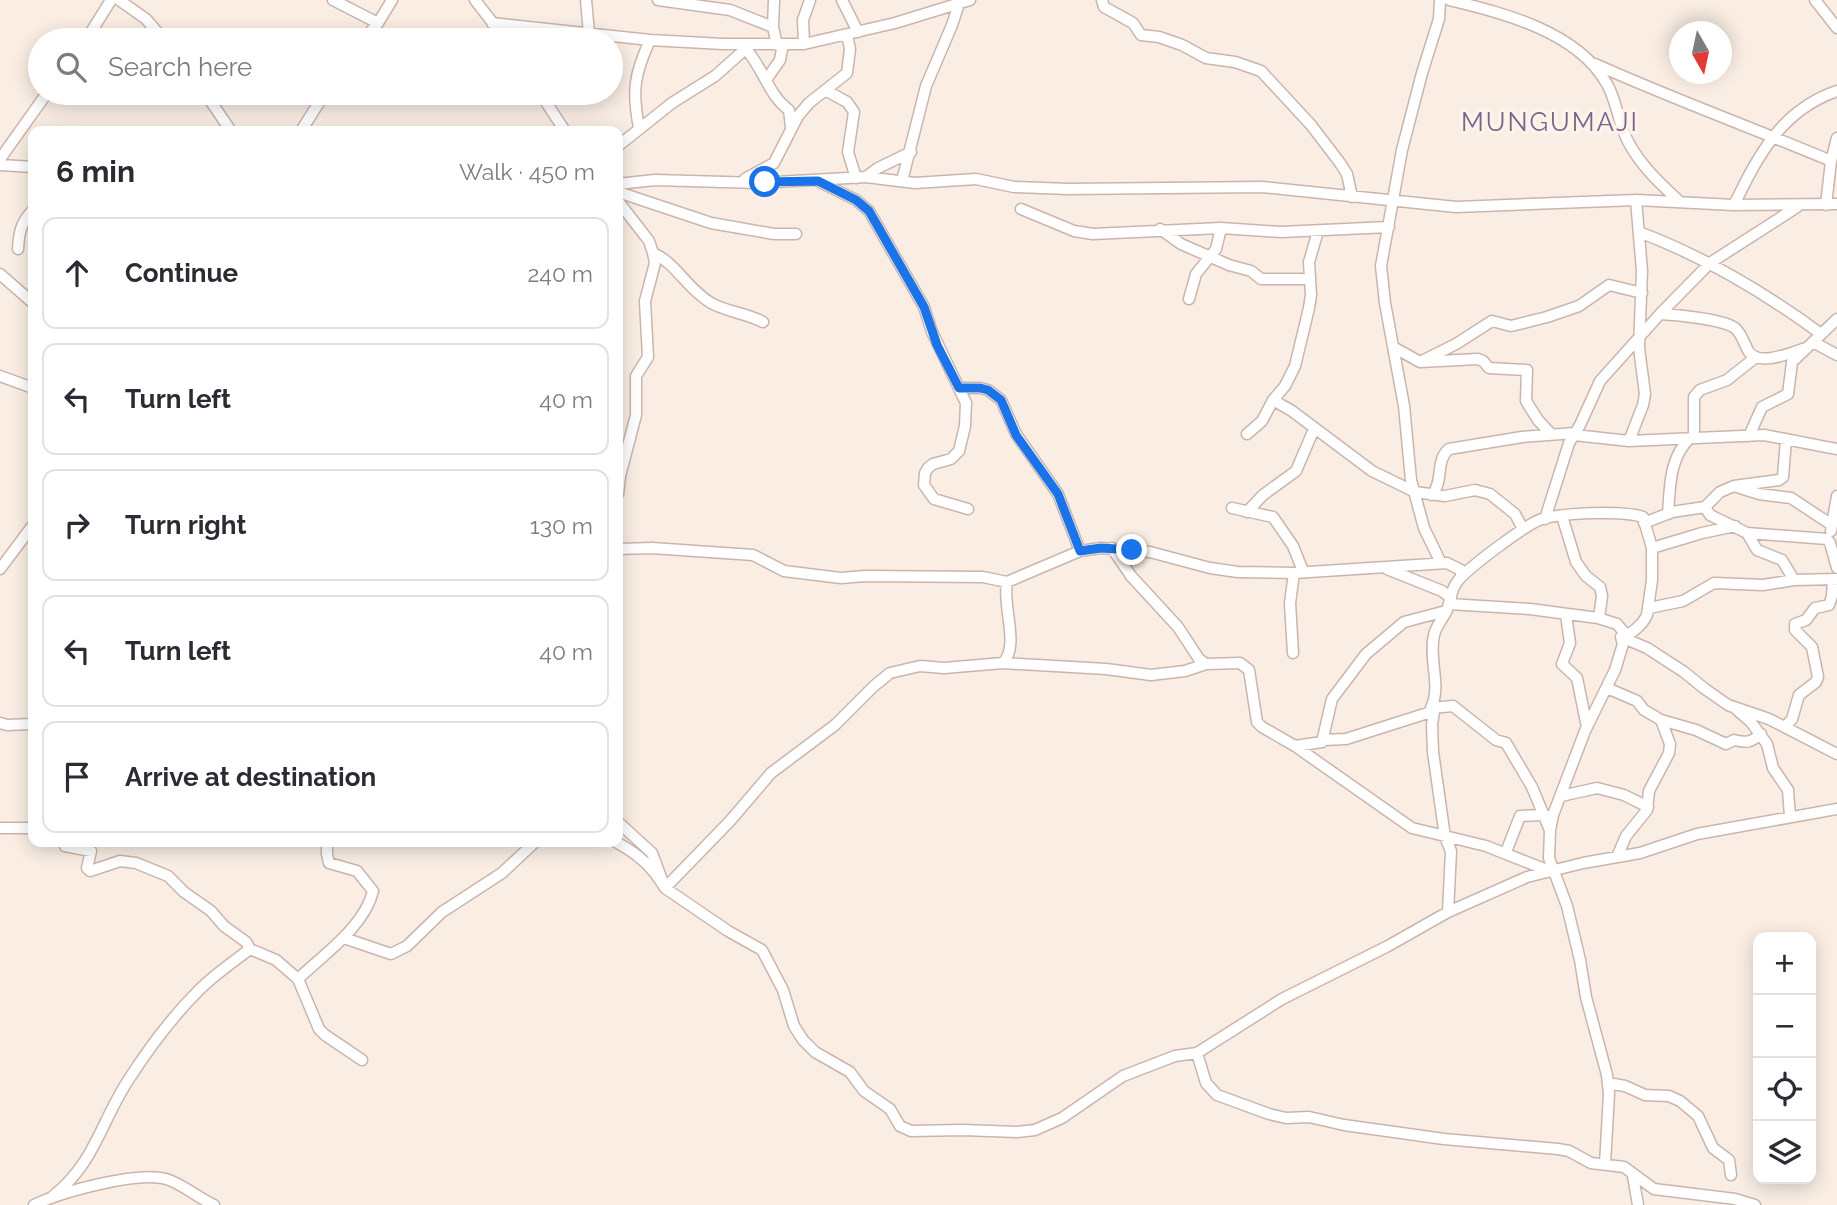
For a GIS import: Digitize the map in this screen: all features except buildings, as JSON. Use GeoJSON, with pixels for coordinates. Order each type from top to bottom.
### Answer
{"type":"FeatureCollection","features":[{"type":"Feature","properties":{"kind":"street"},"geometry":{"type":"LineString","coordinates":[[94,28],[111,0]]}},
{"type":"Feature","properties":{"kind":"street"},"geometry":{"type":"LineString","coordinates":[[119,0],[146,19],[154,28]]}},
{"type":"Feature","properties":{"kind":"street"},"geometry":{"type":"LineString","coordinates":[[333,0],[378,23]]}},
{"type":"Feature","properties":{"kind":"street"},"geometry":{"type":"LineString","coordinates":[[374,28],[392,0]]}},
{"type":"Feature","properties":{"kind":"street"},"geometry":{"type":"LineString","coordinates":[[475,0],[496,28]]}},
{"type":"Feature","properties":{"kind":"street"},"geometry":{"type":"LineString","coordinates":[[586,0],[589,28]]}},
{"type":"Feature","properties":{"kind":"street"},"geometry":{"type":"LineString","coordinates":[[658,0],[730,10],[772,27]]}},
{"type":"Feature","properties":{"kind":"street"},"geometry":{"type":"LineString","coordinates":[[766,80],[780,60],[780,44],[772,27],[774,0]]}},
{"type":"Feature","properties":{"kind":"street"},"geometry":{"type":"LineString","coordinates":[[804,44],[803,20],[810,0]]}},
{"type":"Feature","properties":{"kind":"street"},"geometry":{"type":"LineString","coordinates":[[745,179],[774,163],[791,127],[809,103],[847,73],[852,34],[842,0]]}},
{"type":"Feature","properties":{"kind":"street"},"geometry":{"type":"LineString","coordinates":[[1102,0],[1104,8],[1133,23],[1141,35],[1159,37],[1182,45],[1206,58],[1235,62],[1261,71],[1311,125],[1340,163],[1347,174],[1352,197]]}},
{"type":"Feature","properties":{"kind":"street"},"geometry":{"type":"LineString","coordinates":[[1440,0],[1439,19],[1402,149],[1381,266],[1407,424],[1409,467],[1423,528],[1441,563]]}},
{"type":"Feature","properties":{"kind":"street"},"geometry":{"type":"LineString","coordinates":[[1448,0],[1506,16],[1544,31],[1592,63],[1831,161]]}},
{"type":"Feature","properties":{"kind":"street"},"geometry":{"type":"LineString","coordinates":[[1815,0],[1837,29]]}},
{"type":"Feature","properties":{"kind":"street"},"geometry":{"type":"LineString","coordinates":[[623,37],[748,46],[804,44],[852,34],[963,1]]}},
{"type":"Feature","properties":{"kind":"street"},"geometry":{"type":"LineString","coordinates":[[902,181],[926,86],[963,1]]}},
{"type":"Feature","properties":{"kind":"street"},"geometry":{"type":"LineString","coordinates":[[492,23],[540,28]]}},
{"type":"Feature","properties":{"kind":"street"},"geometry":{"type":"LineString","coordinates":[[639,128],[634,101],[634,81],[650,40]]}},
{"type":"Feature","properties":{"kind":"street"},"geometry":{"type":"LineString","coordinates":[[748,46],[777,99],[789,110],[791,127]]}},
{"type":"Feature","properties":{"kind":"street"},"geometry":{"type":"LineString","coordinates":[[623,142],[672,103],[715,76],[748,46]]}},
{"type":"Feature","properties":{"kind":"street"},"geometry":{"type":"LineString","coordinates":[[1592,63],[1607,85],[1626,139],[1647,169],[1679,201]]}},
{"type":"Feature","properties":{"kind":"street"},"geometry":{"type":"LineString","coordinates":[[825,90],[847,102],[854,112],[849,152],[861,177]]}},
{"type":"Feature","properties":{"kind":"street"},"geometry":{"type":"LineString","coordinates":[[1734,205],[1760,152],[1773,136],[1812,101],[1837,91]]}},
{"type":"Feature","properties":{"kind":"street"},"geometry":{"type":"LineString","coordinates":[[0,159],[38,105]]}},
{"type":"Feature","properties":{"kind":"street"},"geometry":{"type":"LineString","coordinates":[[214,105],[228,126]]}},
{"type":"Feature","properties":{"kind":"street"},"geometry":{"type":"LineString","coordinates":[[304,126],[317,105]]}},
{"type":"Feature","properties":{"kind":"street"},"geometry":{"type":"LineString","coordinates":[[548,105],[562,126]]}},
{"type":"Feature","properties":{"kind":"street"},"geometry":{"type":"LineString","coordinates":[[623,183],[654,180],[759,183],[861,177],[915,183],[976,179],[1014,187],[1068,189],[1262,187],[1456,207],[1636,200],[1734,205],[1831,204],[1831,161],[1837,138]]}},
{"type":"Feature","properties":{"kind":"street"},"geometry":{"type":"LineString","coordinates":[[861,177],[911,152]]}},
{"type":"Feature","properties":{"kind":"street"},"geometry":{"type":"LineString","coordinates":[[0,165],[28,167]]}},
{"type":"Feature","properties":{"kind":"street"},"geometry":{"type":"LineString","coordinates":[[818,181],[856,200],[869,211],[924,307],[937,345],[964,395],[967,410],[959,451],[951,459],[928,468],[923,481],[925,489],[934,499],[968,509]]}},
{"type":"Feature","properties":{"kind":"street"},"geometry":{"type":"LineString","coordinates":[[623,194],[711,223],[774,234],[796,234]]}},
{"type":"Feature","properties":{"kind":"street"},"geometry":{"type":"LineString","coordinates":[[1629,441],[1644,400],[1639,337],[1642,293],[1636,200]]}},
{"type":"Feature","properties":{"kind":"street"},"geometry":{"type":"LineString","coordinates":[[1545,519],[1574,434],[1600,381],[1710,263],[1799,205]]}},
{"type":"Feature","properties":{"kind":"street"},"geometry":{"type":"LineString","coordinates":[[623,207],[649,241],[654,263],[645,301],[648,357],[636,376],[636,415],[623,465]]}},
{"type":"Feature","properties":{"kind":"street"},"geometry":{"type":"LineString","coordinates":[[1021,209],[1085,234],[1160,229],[1318,231],[1389,227]]}},
{"type":"Feature","properties":{"kind":"street"},"geometry":{"type":"LineString","coordinates":[[19,249],[20,230],[28,215]]}},
{"type":"Feature","properties":{"kind":"street"},"geometry":{"type":"LineString","coordinates":[[1189,299],[1196,274],[1212,256],[1221,228]]}},
{"type":"Feature","properties":{"kind":"street"},"geometry":{"type":"LineString","coordinates":[[1160,229],[1172,239],[1229,265],[1251,271],[1266,281],[1309,279]]}},
{"type":"Feature","properties":{"kind":"street"},"geometry":{"type":"LineString","coordinates":[[1247,434],[1262,421],[1273,400],[1291,376],[1298,357],[1311,295],[1309,262],[1318,231]]}},
{"type":"Feature","properties":{"kind":"street"},"geometry":{"type":"LineString","coordinates":[[1639,232],[1710,263],[1762,292],[1814,342],[1837,355]]}},
{"type":"Feature","properties":{"kind":"street"},"geometry":{"type":"LineString","coordinates":[[653,253],[666,259],[682,280],[709,302],[762,322]]}},
{"type":"Feature","properties":{"kind":"street"},"geometry":{"type":"LineString","coordinates":[[0,274],[28,299]]}},
{"type":"Feature","properties":{"kind":"street"},"geometry":{"type":"LineString","coordinates":[[1420,362],[1456,344],[1492,321],[1511,326],[1547,317],[1579,306],[1609,285],[1642,293]]}},
{"type":"Feature","properties":{"kind":"street"},"geometry":{"type":"LineString","coordinates":[[1660,314],[1727,324],[1739,332],[1749,351],[1756,357]]}},
{"type":"Feature","properties":{"kind":"street"},"geometry":{"type":"LineString","coordinates":[[1749,436],[1762,407],[1788,394],[1792,362],[1837,318]]}},
{"type":"Feature","properties":{"kind":"street"},"geometry":{"type":"LineString","coordinates":[[1668,514],[1675,458],[1682,446],[1692,438],[1694,397],[1700,390],[1727,380],[1756,357],[1774,357],[1814,342]]}},
{"type":"Feature","properties":{"kind":"street"},"geometry":{"type":"LineString","coordinates":[[1395,348],[1420,362],[1478,359],[1489,368],[1527,370],[1526,401],[1551,435]]}},
{"type":"Feature","properties":{"kind":"street"},"geometry":{"type":"LineString","coordinates":[[0,376],[28,386]]}},
{"type":"Feature","properties":{"kind":"street"},"geometry":{"type":"LineString","coordinates":[[959,388],[988,390],[1001,400],[1016,435],[1058,494],[1080,551]]}},
{"type":"Feature","properties":{"kind":"street"},"geometry":{"type":"LineString","coordinates":[[1273,400],[1292,411],[1372,471],[1415,492],[1452,496],[1475,490],[1490,494],[1515,514],[1523,529]]}},
{"type":"Feature","properties":{"kind":"street"},"geometry":{"type":"LineString","coordinates":[[1247,512],[1262,495],[1296,471],[1314,429]]}},
{"type":"Feature","properties":{"kind":"street"},"geometry":{"type":"LineString","coordinates":[[1432,495],[1440,478],[1442,457],[1449,449],[1522,437],[1574,434],[1629,441],[1749,436],[1786,439],[1837,449]]}},
{"type":"Feature","properties":{"kind":"street"},"geometry":{"type":"LineString","coordinates":[[1644,523],[1668,514],[1705,507],[1720,492],[1734,486],[1782,479],[1786,439]]}},
{"type":"Feature","properties":{"kind":"street"},"geometry":{"type":"LineString","coordinates":[[1734,486],[1759,494],[1791,498],[1832,525]]}},
{"type":"Feature","properties":{"kind":"street"},"geometry":{"type":"LineString","coordinates":[[1785,727],[1792,719],[1799,695],[1816,682],[1818,677],[1812,647],[1795,630],[1795,624],[1806,620],[1815,608],[1829,605],[1836,576],[1829,541],[1837,496]]}},
{"type":"Feature","properties":{"kind":"street"},"geometry":{"type":"LineString","coordinates":[[1705,507],[1710,515],[1747,533],[1829,541]]}},
{"type":"Feature","properties":{"kind":"street"},"geometry":{"type":"LineString","coordinates":[[1232,509],[1273,517],[1293,546],[1299,572],[1290,603],[1293,653]]}},
{"type":"Feature","properties":{"kind":"street"},"geometry":{"type":"LineString","coordinates":[[1448,912],[1451,850],[1445,837],[1433,752],[1432,709],[1437,697],[1433,639],[1449,604],[1453,587],[1461,576],[1523,529],[1545,519],[1634,514],[1643,517],[1652,548],[1649,608],[1645,620],[1624,637],[1607,688],[1587,727],[1550,830],[1549,858],[1567,906],[1608,1083],[1605,1164]]}},
{"type":"Feature","properties":{"kind":"street"},"geometry":{"type":"LineString","coordinates":[[1562,516],[1572,554],[1582,571],[1600,587],[1602,596],[1599,618]]}},
{"type":"Feature","properties":{"kind":"street"},"geometry":{"type":"LineString","coordinates":[[1652,548],[1735,526]]}},
{"type":"Feature","properties":{"kind":"street"},"geometry":{"type":"LineString","coordinates":[[0,569],[28,532]]}},
{"type":"Feature","properties":{"kind":"street"},"geometry":{"type":"LineString","coordinates":[[1747,533],[1757,550],[1785,562],[1794,580]]}},
{"type":"Feature","properties":{"kind":"street"},"geometry":{"type":"LineString","coordinates":[[623,549],[653,548],[753,555],[784,571],[841,578],[975,577],[1007,582],[1080,551],[1112,548],[1150,552],[1226,571],[1299,572],[1447,563],[1461,570],[1461,576]]}},
{"type":"Feature","properties":{"kind":"street"},"geometry":{"type":"LineString","coordinates":[[1112,548],[1131,576],[1178,627],[1199,659],[1206,664]]}},
{"type":"Feature","properties":{"kind":"street"},"geometry":{"type":"LineString","coordinates":[[1383,568],[1442,591],[1449,604]]}},
{"type":"Feature","properties":{"kind":"street"},"geometry":{"type":"LineString","coordinates":[[1649,608],[1683,601],[1714,583],[1763,585],[1836,576]]}},
{"type":"Feature","properties":{"kind":"street"},"geometry":{"type":"LineString","coordinates":[[1003,663],[1009,656],[1010,645],[1004,594],[1007,582]]}},
{"type":"Feature","properties":{"kind":"street"},"geometry":{"type":"LineString","coordinates":[[1323,740],[1332,699],[1366,654],[1405,622],[1449,604],[1599,618],[1617,624],[1624,637],[1684,672],[1742,714],[1761,734],[1768,747],[1773,768],[1788,790],[1790,816]]}},
{"type":"Feature","properties":{"kind":"street"},"geometry":{"type":"LineString","coordinates":[[1566,615],[1570,643],[1561,661],[1563,667],[1577,678],[1587,727]]}},
{"type":"Feature","properties":{"kind":"street"},"geometry":{"type":"LineString","coordinates":[[665,888],[771,774],[835,725],[873,686],[890,673],[920,666],[944,668],[1003,663],[1106,669],[1151,675],[1185,671],[1206,664],[1240,663],[1247,667],[1251,674],[1257,722],[1262,727],[1412,828],[1506,852],[1553,872]]}},
{"type":"Feature","properties":{"kind":"street"},"geometry":{"type":"LineString","coordinates":[[1607,688],[1637,701],[1644,710],[1661,720],[1696,730],[1726,744],[1734,740],[1752,742],[1761,734]]}},
{"type":"Feature","properties":{"kind":"street"},"geometry":{"type":"LineString","coordinates":[[1728,705],[1785,727],[1837,754]]}},
{"type":"Feature","properties":{"kind":"street"},"geometry":{"type":"LineString","coordinates":[[1295,747],[1320,743],[1323,740],[1346,739],[1432,709],[1453,706],[1496,740],[1506,743],[1518,768],[1532,787],[1550,830]]}},
{"type":"Feature","properties":{"kind":"street"},"geometry":{"type":"LineString","coordinates":[[1617,857],[1626,836],[1648,807],[1649,791],[1670,748],[1661,720]]}},
{"type":"Feature","properties":{"kind":"street"},"geometry":{"type":"LineString","coordinates":[[0,723],[28,724]]}},
{"type":"Feature","properties":{"kind":"street"},"geometry":{"type":"LineString","coordinates":[[1561,796],[1598,788],[1624,795],[1648,807]]}},
{"type":"Feature","properties":{"kind":"street"},"geometry":{"type":"LineString","coordinates":[[623,847],[646,862],[665,888],[728,931],[762,950],[768,957],[783,990],[794,1026],[803,1040],[815,1052],[850,1072],[864,1091],[890,1109],[900,1126],[911,1131],[1017,1132],[1035,1130],[1070,1113],[1123,1076],[1175,1056],[1197,1054],[1282,999],[1388,946],[1448,912],[1527,877],[1640,853],[1698,834],[1837,809]]}},
{"type":"Feature","properties":{"kind":"street"},"geometry":{"type":"LineString","coordinates":[[1506,852],[1520,816],[1545,815]]}},
{"type":"Feature","properties":{"kind":"street"},"geometry":{"type":"LineString","coordinates":[[623,827],[652,853],[665,888]]}},
{"type":"Feature","properties":{"kind":"street"},"geometry":{"type":"LineString","coordinates":[[0,828],[28,828]]}},
{"type":"Feature","properties":{"kind":"street"},"geometry":{"type":"LineString","coordinates":[[70,847],[91,851],[87,863],[90,871],[121,862],[136,863],[160,871],[211,911],[255,953],[276,960],[298,979],[319,1028],[362,1060]]}},
{"type":"Feature","properties":{"kind":"street"},"geometry":{"type":"LineString","coordinates":[[298,979],[335,944],[345,939],[371,899],[373,891],[357,870],[329,863],[327,847]]}},
{"type":"Feature","properties":{"kind":"street"},"geometry":{"type":"LineString","coordinates":[[345,939],[391,954],[396,953],[442,912],[502,873],[530,847]]}},
{"type":"Feature","properties":{"kind":"street"},"geometry":{"type":"LineString","coordinates":[[34,1205],[53,1196],[68,1184],[86,1163],[127,1082],[155,1042],[200,990],[250,949]]}},
{"type":"Feature","properties":{"kind":"street"},"geometry":{"type":"LineString","coordinates":[[1197,1054],[1206,1083],[1217,1095],[1269,1114],[1286,1118],[1309,1117],[1344,1125],[1444,1139],[1569,1151],[1591,1164],[1624,1167],[1654,1189],[1735,1199],[1755,1205]]}},
{"type":"Feature","properties":{"kind":"street"},"geometry":{"type":"LineString","coordinates":[[1608,1083],[1651,1096],[1669,1096],[1692,1110],[1713,1148],[1729,1160],[1731,1175]]}},
{"type":"Feature","properties":{"kind":"street"},"geometry":{"type":"LineString","coordinates":[[1633,1176],[1638,1205]]}},
{"type":"Feature","properties":{"kind":"street"},"geometry":{"type":"LineString","coordinates":[[53,1196],[144,1177],[172,1181],[214,1205]]}},
{"type":"Feature","properties":{"kind":"district","name":"MUNGUMAJI"},"geometry":{"type":"Point","coordinates":[1550,122]}},
{"type":"Feature","properties":{"kind":"route"},"geometry":{"type":"LineString","coordinates":[[765,182],[818,181],[856,200],[869,211],[924,307],[937,345],[959,388],[988,390],[1001,400],[1016,435],[1058,494],[1080,551],[1101,548],[1132,550]]}}]}
